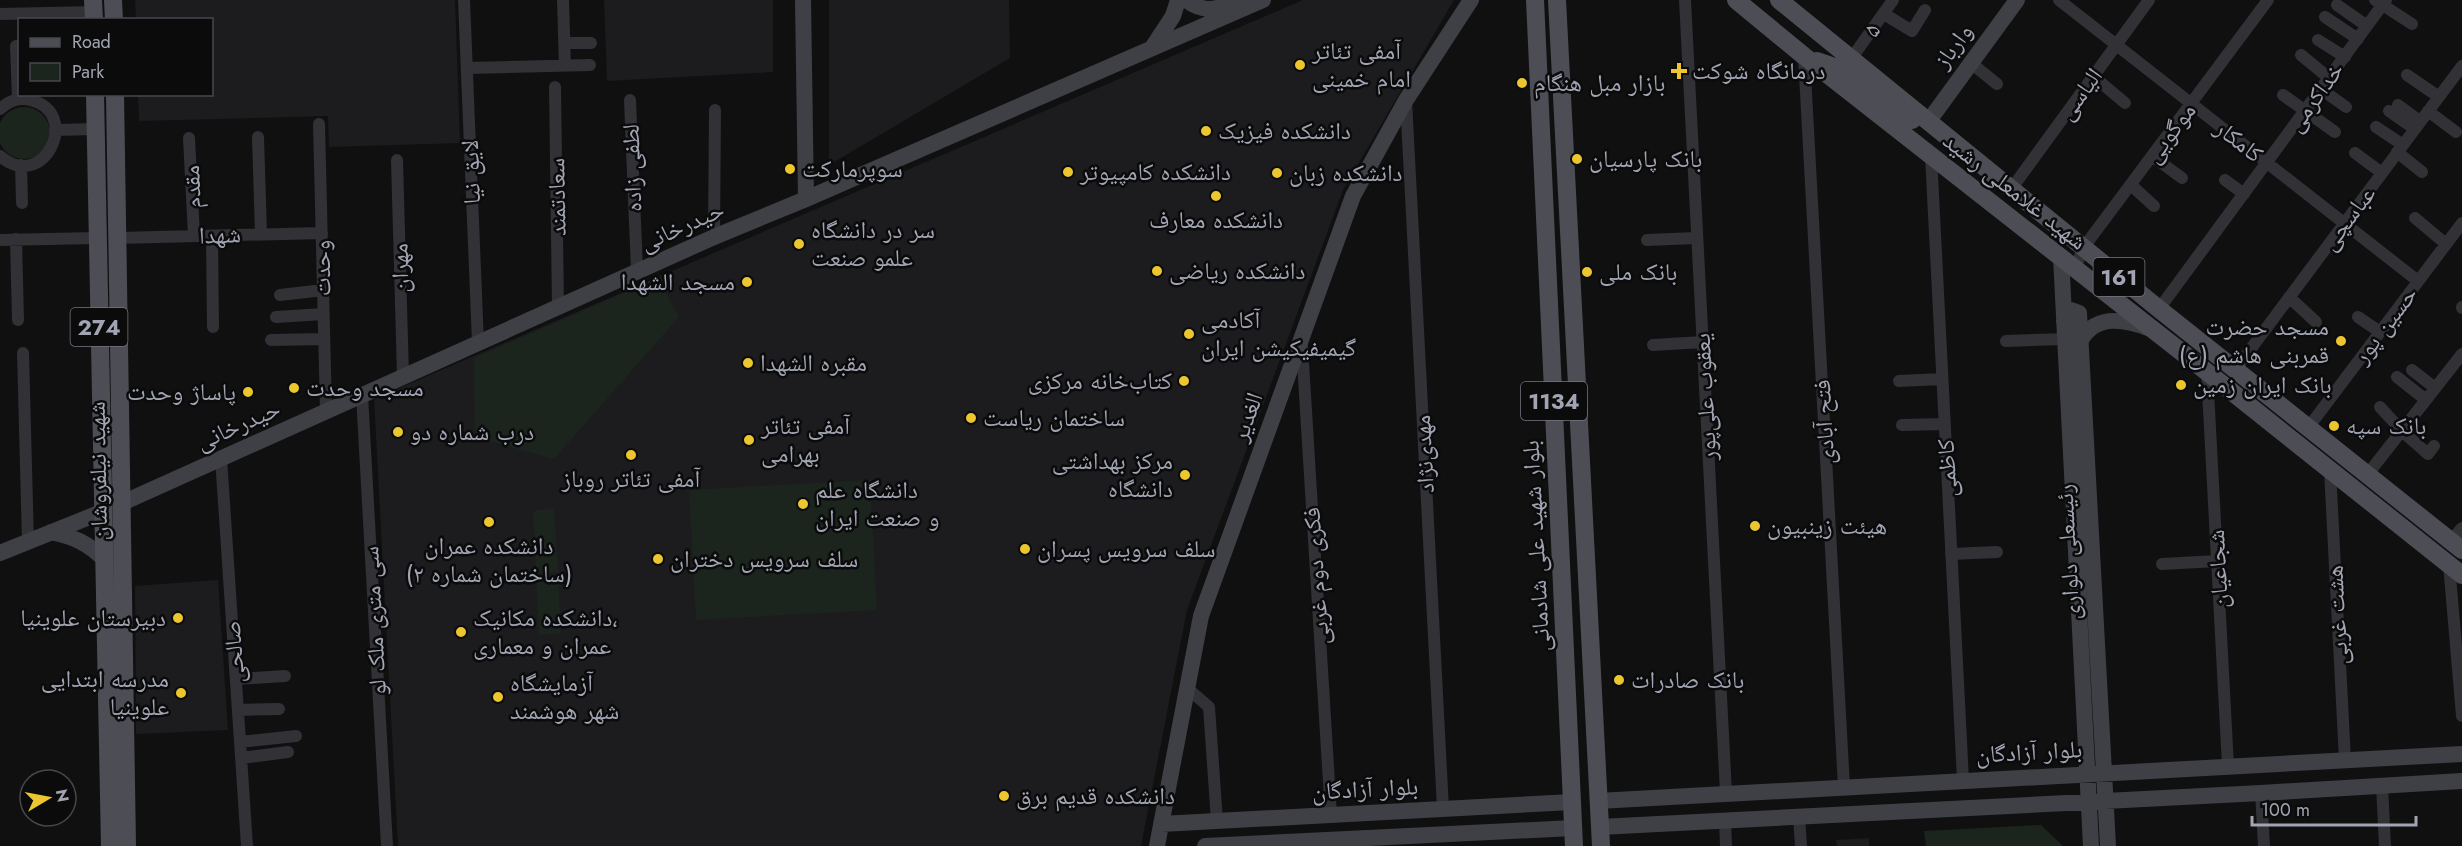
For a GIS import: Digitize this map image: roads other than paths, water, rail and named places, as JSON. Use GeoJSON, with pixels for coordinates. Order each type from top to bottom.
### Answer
{"type":"FeatureCollection","features":[{"type":"Feature","properties":{"kind":"main road"},"geometry":{"type":"LineString","coordinates":[[114,0],[114,18]]}},
{"type":"Feature","properties":{"kind":"main road"},"geometry":{"type":"LineString","coordinates":[[803,0],[806,200]]}},
{"type":"Feature","properties":{"kind":"main road"},"geometry":{"type":"LineString","coordinates":[[1151,49],[1173,16],[1178,0]]}},
{"type":"Feature","properties":{"kind":"main road"},"geometry":{"type":"LineString","coordinates":[[1186,0],[1197,8],[1206,10],[1218,9],[1237,0]]}},
{"type":"Feature","properties":{"kind":"main road","name":"حیدرخانی"},"geometry":{"type":"LineString","coordinates":[[122,503],[714,237],[806,200],[1263,0]]}},
{"type":"Feature","properties":{"kind":"main road","name":"الغدیر"},"geometry":{"type":"LineString","coordinates":[[1157,846],[1201,616],[1353,196],[1406,100],[1471,0]]}},
{"type":"Feature","properties":{"kind":"main road","name":"بلوار شهید علی شادمانی"},"geometry":{"type":"LineString","coordinates":[[1535,0],[1572,802]]}},
{"type":"Feature","properties":{"kind":"main road","name":"بلوار شهید علی شادمانی"},"geometry":{"type":"LineString","coordinates":[[1557,0],[1598,801]]}},
{"type":"Feature","properties":{"kind":"main road","name":"شهید غلامعلی رشید"},"geometry":{"type":"LineString","coordinates":[[1736,0],[2455,570]]}},
{"type":"Feature","properties":{"kind":"main road","name":"شهید غلامعلی رشید"},"geometry":{"type":"LineString","coordinates":[[1779,0],[2367,475],[2458,540]]}},
{"type":"Feature","properties":{"kind":"main road","name":"وارباز"},"geometry":{"type":"LineString","coordinates":[[1928,122],[2017,0]]}},
{"type":"Feature","properties":{"kind":"main road"},"geometry":{"type":"LineString","coordinates":[[1804,56],[1843,70],[1905,119],[1928,122]]}},
{"type":"Feature","properties":{"kind":"main road","name":"274"},"geometry":{"type":"LineString","coordinates":[[95,96],[96,238],[105,560]]}},
{"type":"Feature","properties":{"kind":"main road","name":"شهید نیلفروشان"},"geometry":{"type":"LineString","coordinates":[[115,96],[127,846]]}},
{"type":"Feature","properties":{"kind":"main road"},"geometry":{"type":"LineString","coordinates":[[1937,160],[1958,146]]}},
{"type":"Feature","properties":{"kind":"main road"},"geometry":{"type":"LineString","coordinates":[[96,238],[118,238]]}},
{"type":"Feature","properties":{"kind":"main road","name":"رئیسعلی دلواری"},"geometry":{"type":"LineString","coordinates":[[2068,263],[2064,321],[2073,340],[2108,846]]}},
{"type":"Feature","properties":{"kind":"main road"},"geometry":{"type":"LineString","coordinates":[[2073,340],[2095,324],[2106,321],[2134,323],[2155,330]]}},
{"type":"Feature","properties":{"kind":"main road","name":"رئیسعلی دلواری"},"geometry":{"type":"LineString","coordinates":[[2073,340],[2086,773],[2091,846]]}},
{"type":"Feature","properties":{"kind":"main road"},"geometry":{"type":"LineString","coordinates":[[0,553],[122,503]]}},
{"type":"Feature","properties":{"kind":"main road"},"geometry":{"type":"LineString","coordinates":[[51,532],[75,537],[105,560]]}},
{"type":"Feature","properties":{"kind":"main road","name":"شهید نیلفروشان"},"geometry":{"type":"LineString","coordinates":[[105,560],[110,846]]}},
{"type":"Feature","properties":{"kind":"main road","name":"بلوار آزادگان"},"geometry":{"type":"LineString","coordinates":[[1598,801],[2462,754]]}},
{"type":"Feature","properties":{"kind":"main road"},"geometry":{"type":"LineString","coordinates":[[1574,837],[1600,827],[2261,794],[2462,781]]}},
{"type":"Feature","properties":{"kind":"main road"},"geometry":{"type":"LineString","coordinates":[[1572,802],[1598,801]]}},
{"type":"Feature","properties":{"kind":"main road","name":"1134"},"geometry":{"type":"LineString","coordinates":[[1598,801],[1601,846]]}},
{"type":"Feature","properties":{"kind":"main road","name":"بلوار آزادگان"},"geometry":{"type":"LineString","coordinates":[[1161,824],[1572,802]]}},
{"type":"Feature","properties":{"kind":"main road","name":"1134"},"geometry":{"type":"LineString","coordinates":[[1572,802],[1574,837]]}},
{"type":"Feature","properties":{"kind":"main road","name":"بلوار آزادگان"},"geometry":{"type":"LineString","coordinates":[[1205,846],[1574,837]]}},
{"type":"Feature","properties":{"kind":"street","name":"لایق نیا"},"geometry":{"type":"LineString","coordinates":[[464,0],[478,343]]}},
{"type":"Feature","properties":{"kind":"street"},"geometry":{"type":"LineString","coordinates":[[563,0],[565,66]]}},
{"type":"Feature","properties":{"kind":"street","name":"یعقوب علی‌پور"},"geometry":{"type":"LineString","coordinates":[[1685,0],[1726,793]]}},
{"type":"Feature","properties":{"kind":"street","name":"۵"},"geometry":{"type":"LineString","coordinates":[[1851,59],[1893,0]]}},
{"type":"Feature","properties":{"kind":"street","name":"کامکار"},"geometry":{"type":"LineString","coordinates":[[2059,0],[2418,281]]}},
{"type":"Feature","properties":{"kind":"street","name":"الیاسی"},"geometry":{"type":"LineString","coordinates":[[2012,188],[2149,0]]}},
{"type":"Feature","properties":{"kind":"street","name":"موگویی"},"geometry":{"type":"LineString","coordinates":[[2068,263],[2084,247],[2268,0]]}},
{"type":"Feature","properties":{"kind":"street"},"geometry":{"type":"LineString","coordinates":[[2381,2],[2412,24]]}},
{"type":"Feature","properties":{"kind":"street","name":"خداکرمی"},"geometry":{"type":"LineString","coordinates":[[2159,309],[2345,57],[2381,2]]}},
{"type":"Feature","properties":{"kind":"street"},"geometry":{"type":"LineString","coordinates":[[2337,5],[2367,26]]}},
{"type":"Feature","properties":{"kind":"street"},"geometry":{"type":"LineString","coordinates":[[0,14],[94,10]]}},
{"type":"Feature","properties":{"kind":"street"},"geometry":{"type":"LineString","coordinates":[[1884,14],[1912,31],[1925,10]]}},
{"type":"Feature","properties":{"kind":"street"},"geometry":{"type":"LineString","coordinates":[[2325,17],[2358,39]]}},
{"type":"Feature","properties":{"kind":"street"},"geometry":{"type":"LineString","coordinates":[[2318,40],[2345,57]]}},
{"type":"Feature","properties":{"kind":"street"},"geometry":{"type":"LineString","coordinates":[[564,43],[591,43]]}},
{"type":"Feature","properties":{"kind":"street"},"geometry":{"type":"LineString","coordinates":[[16,46],[18,99]]}},
{"type":"Feature","properties":{"kind":"street"},"geometry":{"type":"LineString","coordinates":[[2301,55],[2329,78]]}},
{"type":"Feature","properties":{"kind":"street","name":"فتح آبادی"},"geometry":{"type":"LineString","coordinates":[[1804,56],[1844,787]]}},
{"type":"Feature","properties":{"kind":"street"},"geometry":{"type":"LineString","coordinates":[[1971,63],[1997,84]]}},
{"type":"Feature","properties":{"kind":"street"},"geometry":{"type":"LineString","coordinates":[[467,68],[590,65]]}},
{"type":"Feature","properties":{"kind":"street","name":"عباسچی"},"geometry":{"type":"LineString","coordinates":[[2235,370],[2462,66]]}},
{"type":"Feature","properties":{"kind":"street"},"geometry":{"type":"LineString","coordinates":[[2407,75],[2439,97]]}},
{"type":"Feature","properties":{"kind":"street"},"geometry":{"type":"LineString","coordinates":[[2094,76],[2125,103]]}},
{"type":"Feature","properties":{"kind":"street","name":"سعادتمند"},"geometry":{"type":"LineString","coordinates":[[555,87],[558,307]]}},
{"type":"Feature","properties":{"kind":"street"},"geometry":{"type":"LineString","coordinates":[[2321,89],[2346,107]]}},
{"type":"Feature","properties":{"kind":"street"},"geometry":{"type":"LineString","coordinates":[[2283,95],[2335,132]]}},
{"type":"Feature","properties":{"kind":"street"},"geometry":{"type":"LineString","coordinates":[[0,108],[18,99],[35,101],[50,113],[56,130],[54,143],[41,160],[21,165],[11,163],[0,156]]}},
{"type":"Feature","properties":{"kind":"street","name":"لطفی زاده"},"geometry":{"type":"LineString","coordinates":[[630,100],[637,271]]}},
{"type":"Feature","properties":{"kind":"street","name":"مهدی‌نژاد"},"geometry":{"type":"LineString","coordinates":[[1406,100],[1443,809]]}},
{"type":"Feature","properties":{"kind":"street"},"geometry":{"type":"LineString","coordinates":[[2393,108],[2421,121],[2456,132]]}},
{"type":"Feature","properties":{"kind":"street"},"geometry":{"type":"LineString","coordinates":[[714,237],[715,110]]}},
{"type":"Feature","properties":{"kind":"street","name":"وحدت"},"geometry":{"type":"LineString","coordinates":[[319,124],[326,411]]}},
{"type":"Feature","properties":{"kind":"street"},"geometry":{"type":"LineString","coordinates":[[2376,127],[2422,172]]}},
{"type":"Feature","properties":{"kind":"street"},"geometry":{"type":"LineString","coordinates":[[56,130],[95,129]]}},
{"type":"Feature","properties":{"kind":"street"},"geometry":{"type":"LineString","coordinates":[[258,136],[261,234]]}},
{"type":"Feature","properties":{"kind":"street","name":"مقدم"},"geometry":{"type":"LineString","coordinates":[[189,138],[194,236]]}},
{"type":"Feature","properties":{"kind":"street"},"geometry":{"type":"LineString","coordinates":[[2355,153],[2382,173]]}},
{"type":"Feature","properties":{"kind":"street"},"geometry":{"type":"LineString","coordinates":[[2152,156],[2182,178]]}},
{"type":"Feature","properties":{"kind":"street","name":"مهران"},"geometry":{"type":"LineString","coordinates":[[398,160],[403,376]]}},
{"type":"Feature","properties":{"kind":"street","name":"کاظمی"},"geometry":{"type":"LineString","coordinates":[[1937,160],[1942,379],[1963,780]]}},
{"type":"Feature","properties":{"kind":"street"},"geometry":{"type":"LineString","coordinates":[[21,165],[22,203]]}},
{"type":"Feature","properties":{"kind":"street"},"geometry":{"type":"LineString","coordinates":[[2225,180],[2244,194]]}},
{"type":"Feature","properties":{"kind":"street"},"geometry":{"type":"LineString","coordinates":[[2131,185],[2154,206]]}},
{"type":"Feature","properties":{"kind":"street"},"geometry":{"type":"LineString","coordinates":[[2415,218],[2446,244]]}},
{"type":"Feature","properties":{"kind":"street","name":"حسین پور"},"geometry":{"type":"LineString","coordinates":[[2308,428],[2462,223]]}},
{"type":"Feature","properties":{"kind":"street","name":"شهدا"},"geometry":{"type":"LineString","coordinates":[[118,238],[322,233]]}},
{"type":"Feature","properties":{"kind":"street"},"geometry":{"type":"LineString","coordinates":[[212,236],[213,327]]}},
{"type":"Feature","properties":{"kind":"street"},"geometry":{"type":"LineString","coordinates":[[0,240],[96,238]]}},
{"type":"Feature","properties":{"kind":"street"},"geometry":{"type":"LineString","coordinates":[[1647,240],[1697,238]]}},
{"type":"Feature","properties":{"kind":"street"},"geometry":{"type":"LineString","coordinates":[[16,240],[18,320]]}},
{"type":"Feature","properties":{"kind":"street"},"geometry":{"type":"LineString","coordinates":[[280,295],[323,290]]}},
{"type":"Feature","properties":{"kind":"street"},"geometry":{"type":"LineString","coordinates":[[2289,297],[2316,322]]}},
{"type":"Feature","properties":{"kind":"street"},"geometry":{"type":"LineString","coordinates":[[276,317],[323,315]]}},
{"type":"Feature","properties":{"kind":"street"},"geometry":{"type":"LineString","coordinates":[[2358,317],[2379,332]]}},
{"type":"Feature","properties":{"kind":"street","name":"فکری دوم غربی"},"geometry":{"type":"LineString","coordinates":[[1301,338],[1331,815]]}},
{"type":"Feature","properties":{"kind":"street"},"geometry":{"type":"LineString","coordinates":[[271,340],[324,339]]}},
{"type":"Feature","properties":{"kind":"street"},"geometry":{"type":"LineString","coordinates":[[2006,341],[2073,340]]}},
{"type":"Feature","properties":{"kind":"street"},"geometry":{"type":"LineString","coordinates":[[1653,345],[1703,342]]}},
{"type":"Feature","properties":{"kind":"street"},"geometry":{"type":"LineString","coordinates":[[23,354],[28,542]]}},
{"type":"Feature","properties":{"kind":"street"},"geometry":{"type":"LineString","coordinates":[[2367,475],[2462,354]]}},
{"type":"Feature","properties":{"kind":"street"},"geometry":{"type":"LineString","coordinates":[[2412,370],[2435,388]]}},
{"type":"Feature","properties":{"kind":"street","name":"شجاعیان"},"geometry":{"type":"LineString","coordinates":[[2207,372],[2228,766]]}},
{"type":"Feature","properties":{"kind":"street"},"geometry":{"type":"LineString","coordinates":[[2397,377],[2426,400]]}},
{"type":"Feature","properties":{"kind":"street"},"geometry":{"type":"LineString","coordinates":[[1899,381],[1942,379]]}},
{"type":"Feature","properties":{"kind":"street","name":"سی متری ملک لو"},"geometry":{"type":"LineString","coordinates":[[362,395],[387,846]]}},
{"type":"Feature","properties":{"kind":"street"},"geometry":{"type":"LineString","coordinates":[[2380,407],[2428,454],[2434,446]]}},
{"type":"Feature","properties":{"kind":"street"},"geometry":{"type":"LineString","coordinates":[[1902,425],[1945,424]]}},
{"type":"Feature","properties":{"kind":"street","name":"صالحی"},"geometry":{"type":"LineString","coordinates":[[221,458],[247,846]]}},
{"type":"Feature","properties":{"kind":"street","name":"هشت غربی"},"geometry":{"type":"LineString","coordinates":[[2330,470],[2345,760]]}},
{"type":"Feature","properties":{"kind":"street"},"geometry":{"type":"LineString","coordinates":[[1951,554],[1996,552]]}},
{"type":"Feature","properties":{"kind":"street"},"geometry":{"type":"LineString","coordinates":[[2162,564],[2217,561]]}},
{"type":"Feature","properties":{"kind":"street"},"geometry":{"type":"LineString","coordinates":[[2455,570],[2462,716]]}},
{"type":"Feature","properties":{"kind":"street"},"geometry":{"type":"LineString","coordinates":[[236,679],[285,676]]}},
{"type":"Feature","properties":{"kind":"street"},"geometry":{"type":"LineString","coordinates":[[1187,688],[1209,707],[1217,821]]}},
{"type":"Feature","properties":{"kind":"street"},"geometry":{"type":"LineString","coordinates":[[238,710],[279,709]]}},
{"type":"Feature","properties":{"kind":"street"},"geometry":{"type":"LineString","coordinates":[[240,742],[296,736]]}},
{"type":"Feature","properties":{"kind":"street"},"geometry":{"type":"LineString","coordinates":[[241,758],[288,752]]}},
{"type":"Feature","properties":{"kind":"street"},"geometry":{"type":"LineString","coordinates":[[2382,786],[2385,846]]}},
{"type":"Feature","properties":{"kind":"street"},"geometry":{"type":"LineString","coordinates":[[2261,794],[2264,846]]}},
{"type":"Feature","properties":{"kind":"street"},"geometry":{"type":"LineString","coordinates":[[1799,817],[1801,846]]}},
{"type":"Feature","properties":{"kind":"street"},"geometry":{"type":"LineString","coordinates":[[1725,820],[1726,846]]}},
{"type":"Feature","properties":{"kind":"place","name":"آمفی تئاتر امام خمینی"},"geometry":{"type":"Point","coordinates":[1300,65]}},
{"type":"Feature","properties":{"kind":"place","name":"درمانگاه شوکت"},"geometry":{"type":"Point","coordinates":[1679,71]}},
{"type":"Feature","properties":{"kind":"place","name":"بازار مبل هنگام"},"geometry":{"type":"Point","coordinates":[1522,83]}},
{"type":"Feature","properties":{"kind":"place","name":"دانشکده فیزیک"},"geometry":{"type":"Point","coordinates":[1206,131]}},
{"type":"Feature","properties":{"kind":"place","name":"بانک پارسیان"},"geometry":{"type":"Point","coordinates":[1577,159]}},
{"type":"Feature","properties":{"kind":"place","name":"سوپرمارکت"},"geometry":{"type":"Point","coordinates":[790,169]}},
{"type":"Feature","properties":{"kind":"place","name":"دانشکده کامپیوتر"},"geometry":{"type":"Point","coordinates":[1068,172]}},
{"type":"Feature","properties":{"kind":"place","name":"دانشکده زبان"},"geometry":{"type":"Point","coordinates":[1277,173]}},
{"type":"Feature","properties":{"kind":"place","name":"دانشکده معارف"},"geometry":{"type":"Point","coordinates":[1216,196]}},
{"type":"Feature","properties":{"kind":"place","name":"سر در دانشگاه علمو صنعت"},"geometry":{"type":"Point","coordinates":[799,244]}},
{"type":"Feature","properties":{"kind":"place","name":"دانشکده ریاضی"},"geometry":{"type":"Point","coordinates":[1157,271]}},
{"type":"Feature","properties":{"kind":"place","name":"بانک ملی"},"geometry":{"type":"Point","coordinates":[1587,272]}},
{"type":"Feature","properties":{"kind":"place","name":"مسجد الشهدا"},"geometry":{"type":"Point","coordinates":[747,282]}},
{"type":"Feature","properties":{"kind":"place","name":"آکادمی گیمیفیکیشن ایران"},"geometry":{"type":"Point","coordinates":[1189,334]}},
{"type":"Feature","properties":{"kind":"place","name":"مسجد حضرت قمربنی هاشم (ع)"},"geometry":{"type":"Point","coordinates":[2341,341]}},
{"type":"Feature","properties":{"kind":"place","name":"مقبره الشهدا"},"geometry":{"type":"Point","coordinates":[748,363]}},
{"type":"Feature","properties":{"kind":"place","name":"کتاب‌خانه مرکزی"},"geometry":{"type":"Point","coordinates":[1184,381]}},
{"type":"Feature","properties":{"kind":"place","name":"بانک ایران زمین"},"geometry":{"type":"Point","coordinates":[2181,385]}},
{"type":"Feature","properties":{"kind":"place","name":"مسجد وحدت"},"geometry":{"type":"Point","coordinates":[294,388]}},
{"type":"Feature","properties":{"kind":"place","name":"پاساژ وحدت"},"geometry":{"type":"Point","coordinates":[248,392]}},
{"type":"Feature","properties":{"kind":"place","name":"ساختمان ریاست"},"geometry":{"type":"Point","coordinates":[971,418]}},
{"type":"Feature","properties":{"kind":"place","name":"بانک سپه"},"geometry":{"type":"Point","coordinates":[2334,426]}},
{"type":"Feature","properties":{"kind":"place","name":"درب شماره دو"},"geometry":{"type":"Point","coordinates":[398,432]}},
{"type":"Feature","properties":{"kind":"place","name":"آمفی تئاتر بهرامی"},"geometry":{"type":"Point","coordinates":[749,440]}},
{"type":"Feature","properties":{"kind":"place","name":"آمفی تئاتر روباز"},"geometry":{"type":"Point","coordinates":[631,455]}},
{"type":"Feature","properties":{"kind":"place","name":"مرکز بهداشتی دانشگاه"},"geometry":{"type":"Point","coordinates":[1185,475]}},
{"type":"Feature","properties":{"kind":"place","name":"دانشگاه علم و صنعت ایران"},"geometry":{"type":"Point","coordinates":[803,504]}},
{"type":"Feature","properties":{"kind":"place","name":"دانشکده عمران (ساختمان شماره ۲)"},"geometry":{"type":"Point","coordinates":[489,522]}},
{"type":"Feature","properties":{"kind":"place","name":"هیئت زینبیون"},"geometry":{"type":"Point","coordinates":[1755,526]}},
{"type":"Feature","properties":{"kind":"place","name":"سلف سرویس پسران"},"geometry":{"type":"Point","coordinates":[1025,549]}},
{"type":"Feature","properties":{"kind":"place","name":"سلف سرویس دختران"},"geometry":{"type":"Point","coordinates":[658,559]}},
{"type":"Feature","properties":{"kind":"place","name":"دبیرستان علوینیا"},"geometry":{"type":"Point","coordinates":[178,618]}},
{"type":"Feature","properties":{"kind":"place","name":"دانشکده مکانیک، عمران و معماری"},"geometry":{"type":"Point","coordinates":[461,632]}},
{"type":"Feature","properties":{"kind":"place","name":"بانک صادرات"},"geometry":{"type":"Point","coordinates":[1619,680]}},
{"type":"Feature","properties":{"kind":"place","name":"مدرسه ابتدایی علوینیا"},"geometry":{"type":"Point","coordinates":[181,693]}},
{"type":"Feature","properties":{"kind":"place","name":"آزمایشگاه شهر هوشمند"},"geometry":{"type":"Point","coordinates":[498,697]}},
{"type":"Feature","properties":{"kind":"place","name":"دانشکده قدیم برق"},"geometry":{"type":"Point","coordinates":[1004,796]}}]}
